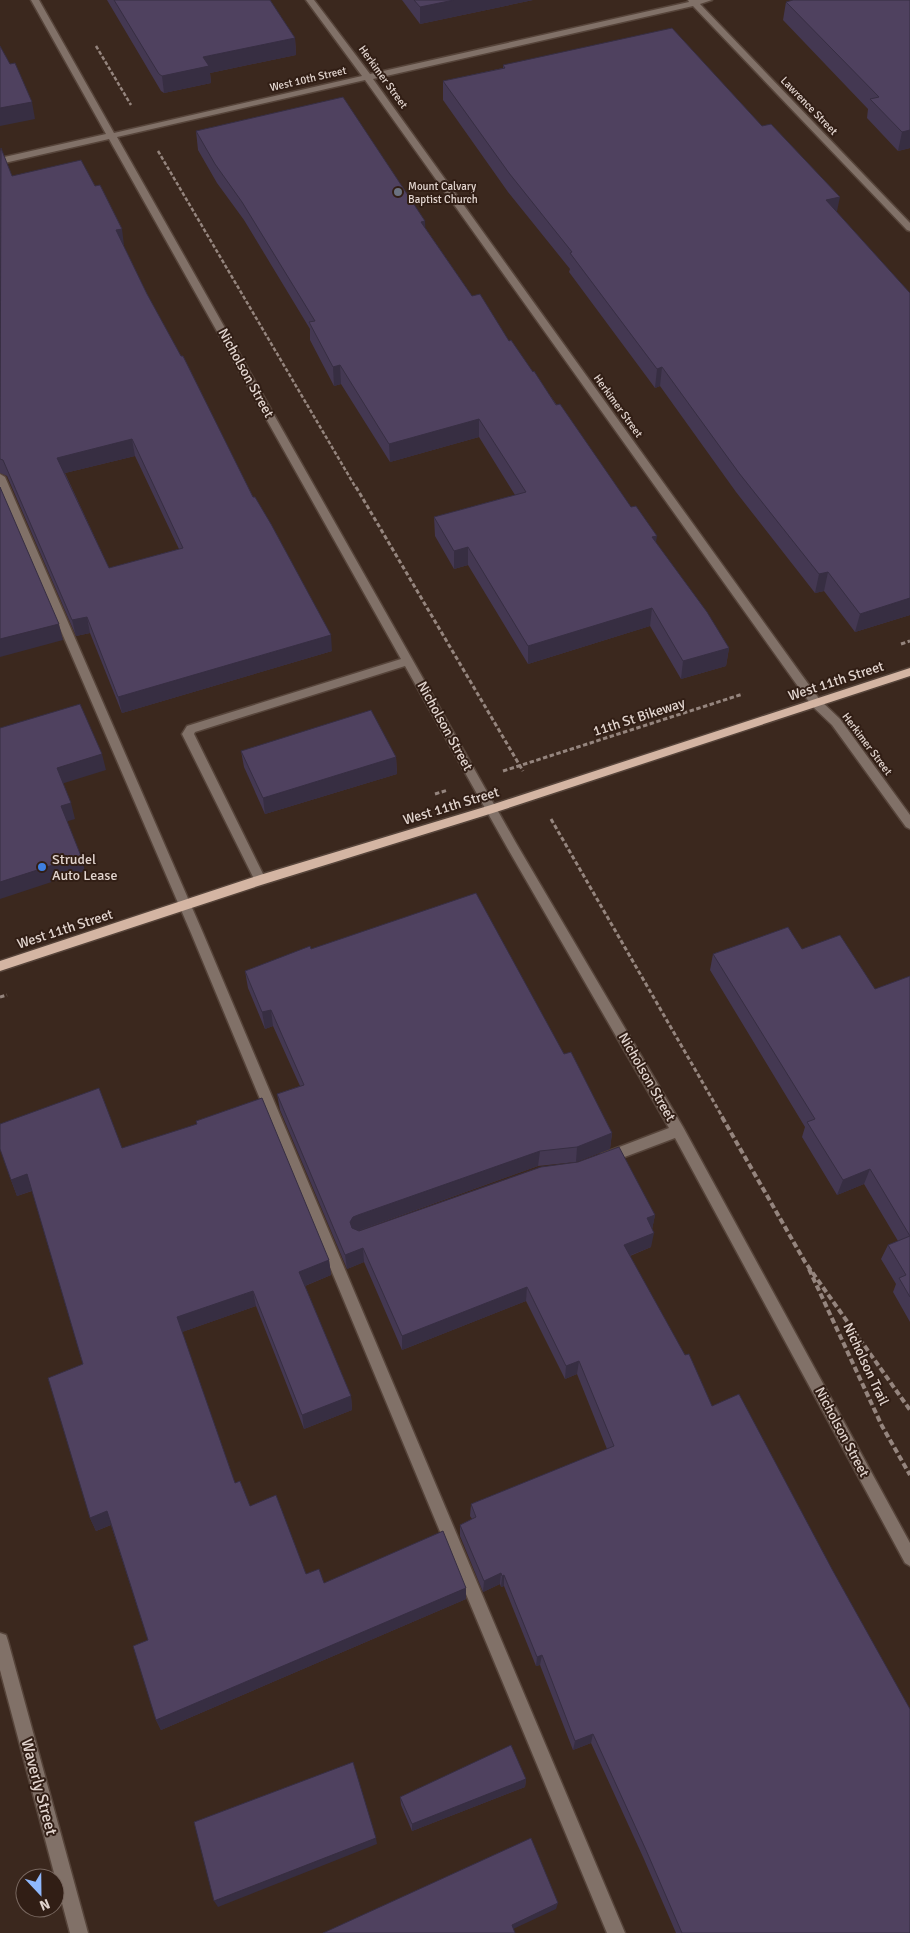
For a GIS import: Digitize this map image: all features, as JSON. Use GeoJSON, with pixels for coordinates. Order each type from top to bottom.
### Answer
{"type":"FeatureCollection","features":[{"type":"Feature","properties":{"kind":"main road","name":"West 11th Street"},"geometry":{"type":"LineString","coordinates":[[0,966],[260,880],[492,809],[910,672]]}},
{"type":"Feature","properties":{"kind":"street","name":"Nicholson Street"},"geometry":{"type":"LineString","coordinates":[[35,0],[492,809],[678,1131],[910,1558]]}},
{"type":"Feature","properties":{"kind":"street","name":"Herkimer Street"},"geometry":{"type":"LineString","coordinates":[[310,0],[816,703],[836,722],[910,824]]}},
{"type":"Feature","properties":{"kind":"street","name":"West 10th Street"},"geometry":{"type":"LineString","coordinates":[[0,161],[708,0]]}},
{"type":"Feature","properties":{"kind":"street","name":"Lawrence Street"},"geometry":{"type":"LineString","coordinates":[[693,2],[910,228]]}},
{"type":"Feature","properties":{"kind":"street"},"geometry":{"type":"LineString","coordinates":[[0,478],[185,905],[616,1933]]}},
{"type":"Feature","properties":{"kind":"street"},"geometry":{"type":"LineString","coordinates":[[260,880],[188,734],[191,729],[408,661]]}},
{"type":"Feature","properties":{"kind":"street"},"geometry":{"type":"LineString","coordinates":[[595,1163],[678,1131]]}},
{"type":"Feature","properties":{"kind":"street","name":"Waverly Street"},"geometry":{"type":"LineString","coordinates":[[0,1641],[79,1933]]}},
{"type":"Feature","properties":{"kind":"path"},"geometry":{"type":"LineString","coordinates":[[93,40],[131,105]]}},
{"type":"Feature","properties":{"kind":"path"},"geometry":{"type":"LineString","coordinates":[[154,145],[510,749]]}},
{"type":"Feature","properties":{"kind":"path","name":"11th St Bikeway"},"geometry":{"type":"LineString","coordinates":[[520,766],[745,694]]}},
{"type":"Feature","properties":{"kind":"path"},"geometry":{"type":"LineString","coordinates":[[554,826],[805,1262],[910,1410]]}},
{"type":"Feature","properties":{"kind":"path","name":"Nicholson Trail"},"geometry":{"type":"LineString","coordinates":[[805,1262],[882,1426],[910,1475]]}},
{"type":"Feature","properties":{"kind":"building"},"geometry":{"type":"Polygon","coordinates":[[[114,0],[270,0],[295,38],[203,57],[209,66],[162,76],[114,0]]]}},
{"type":"Feature","properties":{"kind":"building"},"geometry":{"type":"Polygon","coordinates":[[[414,0],[454,0],[420,7],[414,0]]]}},
{"type":"Feature","properties":{"kind":"building"},"geometry":{"type":"Polygon","coordinates":[[[793,0],[910,0],[910,130],[902,132],[870,99],[879,97],[786,2],[793,0]]]}},
{"type":"Feature","properties":{"kind":"building"},"geometry":{"type":"Polygon","coordinates":[[[672,28],[762,126],[771,124],[840,197],[826,200],[910,293],[910,598],[860,614],[828,572],[819,574],[739,473],[662,367],[657,369],[570,253],[572,252],[509,173],[443,81],[505,68],[503,65],[672,28]]]}},
{"type":"Feature","properties":{"kind":"building"},"geometry":{"type":"Polygon","coordinates":[[[0,46],[10,64],[15,63],[32,102],[0,108],[0,46]]]}},
{"type":"Feature","properties":{"kind":"building"},"geometry":{"type":"Polygon","coordinates":[[[343,97],[425,221],[421,222],[472,296],[480,294],[509,341],[511,340],[534,371],[556,405],[560,404],[631,507],[636,506],[657,536],[652,537],[707,612],[729,648],[683,661],[652,608],[528,646],[468,547],[454,551],[434,517],[526,492],[479,419],[389,444],[340,365],[333,367],[309,322],[315,321],[196,131],[343,97]]]}},
{"type":"Feature","properties":{"kind":"building"},"geometry":{"type":"Polygon","coordinates":[[[1,148],[12,176],[81,160],[95,186],[100,185],[122,229],[116,230],[147,294],[181,356],[183,356],[253,497],[255,497],[271,524],[331,635],[118,697],[87,617],[72,620],[3,460],[0,459],[1,148]],[[132,439],[57,458],[109,568],[183,548],[132,439]]]}},
{"type":"Feature","properties":{"kind":"building"},"geometry":{"type":"Polygon","coordinates":[[[0,487],[59,624],[0,639],[0,487]]]}},
{"type":"Feature","properties":{"kind":"building"},"geometry":{"type":"Polygon","coordinates":[[[80,704],[102,754],[57,768],[71,803],[61,806],[81,856],[0,882],[0,728],[80,704]]]}},
{"type":"Feature","properties":{"kind":"building"},"geometry":{"type":"Polygon","coordinates":[[[371,710],[396,757],[263,798],[241,751],[371,710]]]}},
{"type":"Feature","properties":{"kind":"building"},"geometry":{"type":"Polygon","coordinates":[[[476,893],[564,1054],[571,1052],[612,1133],[577,1147],[540,1151],[358,1215],[353,1217],[350,1222],[352,1228],[359,1231],[541,1167],[578,1162],[619,1147],[655,1215],[647,1218],[654,1233],[624,1245],[685,1355],[689,1354],[712,1406],[739,1394],[833,1571],[910,1709],[910,1933],[682,1933],[593,1734],[575,1741],[542,1655],[537,1657],[504,1575],[502,1576],[501,1573],[484,1581],[460,1525],[476,1517],[471,1504],[614,1446],[579,1361],[566,1366],[527,1287],[402,1336],[363,1248],[345,1255],[277,1094],[304,1085],[271,1010],[262,1012],[245,971],[310,946],[311,949],[476,893]]]}},
{"type":"Feature","properties":{"kind":"building"},"geometry":{"type":"Polygon","coordinates":[[[788,927],[802,949],[840,935],[875,989],[910,976],[910,1236],[870,1169],[843,1180],[807,1122],[815,1119],[713,954],[788,927]]]}},
{"type":"Feature","properties":{"kind":"building"},"geometry":{"type":"Polygon","coordinates":[[[99,1088],[122,1148],[197,1124],[196,1121],[262,1098],[329,1260],[299,1272],[351,1396],[302,1415],[253,1291],[177,1317],[235,1483],[240,1481],[250,1506],[276,1495],[306,1574],[319,1569],[324,1583],[443,1531],[466,1588],[156,1720],[133,1646],[148,1640],[107,1511],[90,1518],[48,1378],[83,1364],[27,1174],[11,1180],[0,1149],[0,1124],[99,1088]]]}},
{"type":"Feature","properties":{"kind":"building"},"geometry":{"type":"Polygon","coordinates":[[[910,1236],[910,1297],[899,1278],[906,1275],[888,1245],[910,1236]]]}},
{"type":"Feature","properties":{"kind":"building"},"geometry":{"type":"Polygon","coordinates":[[[511,1745],[526,1779],[412,1824],[400,1797],[511,1745]]]}},
{"type":"Feature","properties":{"kind":"building"},"geometry":{"type":"Polygon","coordinates":[[[353,1762],[376,1838],[214,1901],[194,1822],[353,1762]]]}},
{"type":"Feature","properties":{"kind":"building"},"geometry":{"type":"Polygon","coordinates":[[[531,1838],[558,1903],[512,1925],[515,1933],[323,1933],[531,1838]]]}},
{"type":"Feature","properties":{"kind":"place","name":"Mount Calvary Baptist Church"},"geometry":{"type":"Point","coordinates":[398,192]}},
{"type":"Feature","properties":{"kind":"place","name":"Strudel Auto Lease"},"geometry":{"type":"Point","coordinates":[42,867]}}]}
